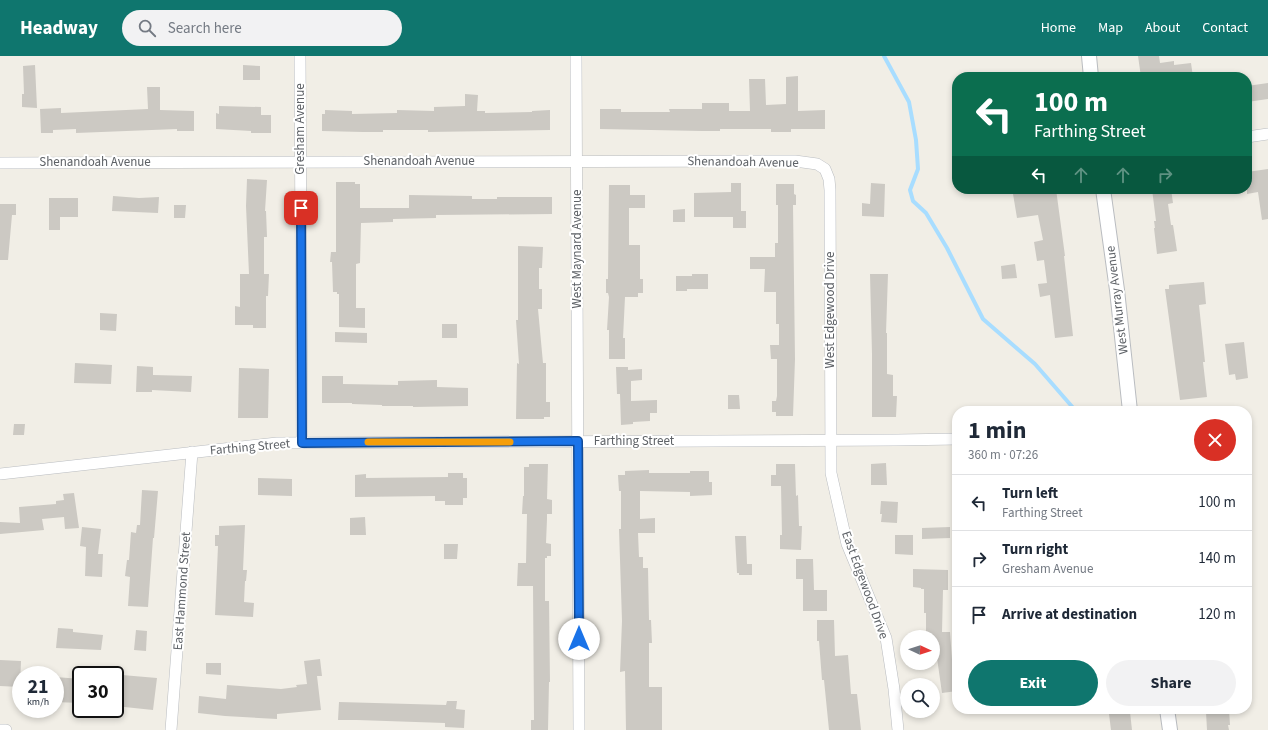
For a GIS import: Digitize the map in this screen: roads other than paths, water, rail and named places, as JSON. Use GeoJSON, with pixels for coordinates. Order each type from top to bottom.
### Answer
{"type":"FeatureCollection","features":[{"type":"Feature","properties":{"kind":"street","name":"Gresham Avenue"},"geometry":{"type":"LineString","coordinates":[[300,56],[302,443]]}},
{"type":"Feature","properties":{"kind":"street","name":"West Maynard Avenue"},"geometry":{"type":"LineString","coordinates":[[576,56],[579,730]]}},
{"type":"Feature","properties":{"kind":"street"},"geometry":{"type":"LineString","coordinates":[[1089,56],[1091,72]]}},
{"type":"Feature","properties":{"kind":"street"},"geometry":{"type":"LineString","coordinates":[[1252,136],[1268,134]]}},
{"type":"Feature","properties":{"kind":"street","name":"Shenandoah Avenue"},"geometry":{"type":"LineString","coordinates":[[0,163],[301,161],[795,161],[817,164],[825,168],[829,179]]}},
{"type":"Feature","properties":{"kind":"street","name":"West Edgewood Drive"},"geometry":{"type":"LineString","coordinates":[[829,179],[831,440]]}},
{"type":"Feature","properties":{"kind":"street","name":"West Murray Avenue"},"geometry":{"type":"LineString","coordinates":[[1104,194],[1117,290],[1129,406]]}},
{"type":"Feature","properties":{"kind":"street","name":"Farthing Street"},"geometry":{"type":"LineString","coordinates":[[0,474],[277,443],[952,439]]}},
{"type":"Feature","properties":{"kind":"street","name":"East Edgewood Drive"},"geometry":{"type":"LineString","coordinates":[[831,440],[831,473],[847,544],[886,638],[894,689],[898,730]]}},
{"type":"Feature","properties":{"kind":"street","name":"East Hammond Street"},"geometry":{"type":"LineString","coordinates":[[171,730],[192,452]]}},
{"type":"Feature","properties":{"kind":"street"},"geometry":{"type":"LineString","coordinates":[[1168,714],[1170,730]]}},
{"type":"Feature","properties":{"kind":"street"},"geometry":{"type":"LineString","coordinates":[[0,730],[6,730]]}},
{"type":"Feature","properties":{"kind":"waterway"},"geometry":{"type":"LineString","coordinates":[[884,56],[909,102],[916,140],[918,169],[910,190],[913,201],[926,213],[947,248],[983,319],[1035,364],[1072,406]]}}]}
